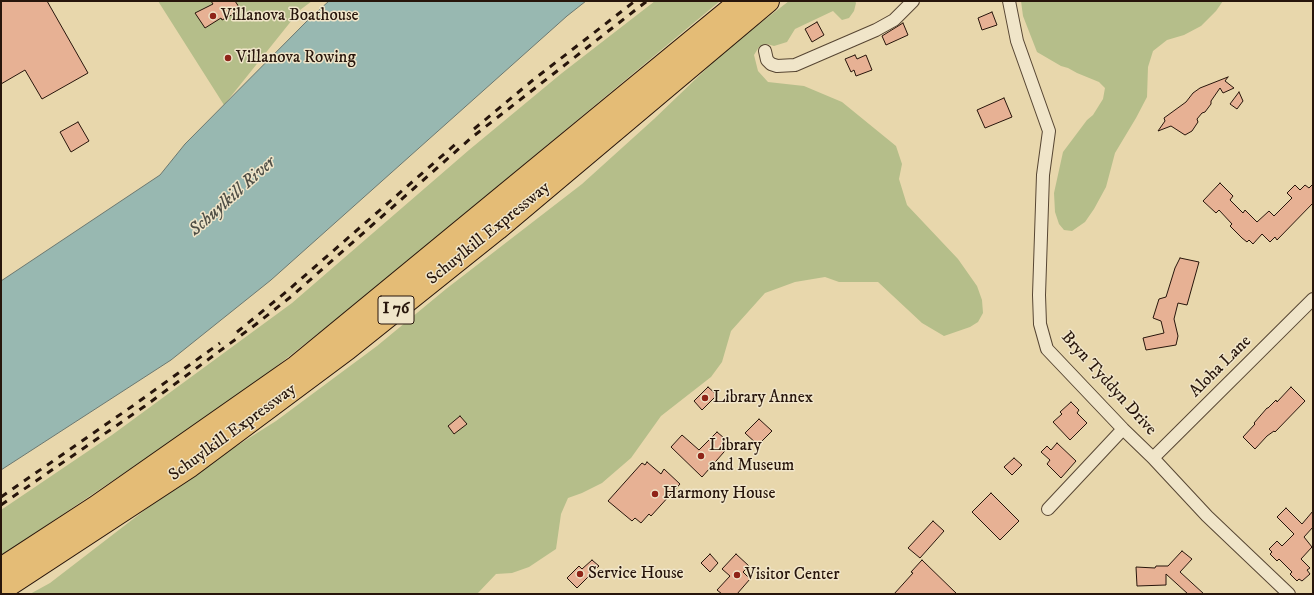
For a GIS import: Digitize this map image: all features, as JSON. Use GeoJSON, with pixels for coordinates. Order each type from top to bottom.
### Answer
{"type":"FeatureCollection","features":[{"type":"Feature","properties":{"kind":"highway","name":"Schuylkill Expressway"},"geometry":{"type":"LineString","coordinates":[[1,569],[96,507],[296,367],[741,1]]}},
{"type":"Feature","properties":{"kind":"highway","name":"Schuylkill Expressway"},"geometry":{"type":"LineString","coordinates":[[1,590],[190,466],[347,349],[503,224],[768,1]]}},
{"type":"Feature","properties":{"kind":"street"},"geometry":{"type":"LineString","coordinates":[[764,51],[767,60],[771,64],[777,66],[795,66],[876,30],[894,20],[913,1]]}},
{"type":"Feature","properties":{"kind":"street","name":"Bryn Tyddyn Drive"},"geometry":{"type":"LineString","coordinates":[[1009,1],[1017,41],[1049,130],[1043,174],[1039,295],[1040,324],[1047,349],[1207,516],[1289,594]]}},
{"type":"Feature","properties":{"kind":"street","name":"Aloha Lane"},"geometry":{"type":"LineString","coordinates":[[1153,458],[1313,299]]}},
{"type":"Feature","properties":{"kind":"street"},"geometry":{"type":"LineString","coordinates":[[1048,509],[1123,429]]}},
{"type":"Feature","properties":{"kind":"green space","name":"Villanova Rowing"},"geometry":{"type":"Polygon","coordinates":[[[158,1],[312,1],[300,10],[224,105],[158,1]]]}},
{"type":"Feature","properties":{"kind":"green space"},"geometry":{"type":"Polygon","coordinates":[[[655,1],[720,1],[372,291],[259,380],[1,556],[1,510],[112,435],[292,303],[469,150],[562,73],[655,1]]]}},
{"type":"Feature","properties":{"kind":"green space"},"geometry":{"type":"Polygon","coordinates":[[[789,1],[855,1],[856,3],[854,11],[849,18],[842,20],[833,11],[795,29],[787,42],[774,46],[767,44],[759,47],[754,55],[758,71],[768,82],[804,86],[842,102],[896,146],[902,164],[899,179],[907,205],[958,259],[977,286],[982,300],[983,313],[978,322],[970,327],[944,336],[922,323],[878,282],[839,282],[825,277],[795,282],[765,293],[731,331],[722,362],[711,377],[661,416],[631,458],[602,483],[568,498],[561,514],[556,549],[529,567],[512,573],[496,574],[477,594],[30,594],[50,583],[189,476],[276,421],[377,346],[446,289],[582,184],[654,119],[728,48],[789,1]]]}},
{"type":"Feature","properties":{"kind":"green space"},"geometry":{"type":"Polygon","coordinates":[[[1021,1],[1223,1],[1216,11],[1201,26],[1184,35],[1167,40],[1153,51],[1148,67],[1147,97],[1115,153],[1106,187],[1094,209],[1085,222],[1072,231],[1064,230],[1059,224],[1055,212],[1054,193],[1063,152],[1087,120],[1093,115],[1103,99],[1105,88],[1099,82],[1061,66],[1037,52],[1023,16],[1021,1]]]}},
{"type":"Feature","properties":{"kind":"water","name":"Schuylkill River"},"geometry":{"type":"Polygon","coordinates":[[[329,1],[586,1],[567,16],[271,280],[171,360],[1,470],[1,281],[160,175],[185,144],[307,21],[329,1]]]}},
{"type":"Feature","properties":{"kind":"building"},"geometry":{"type":"Polygon","coordinates":[[[1,1],[47,1],[88,73],[42,99],[25,70],[1,84],[1,1]]]}},
{"type":"Feature","properties":{"kind":"building","name":"Villanova Boathouse"},"geometry":{"type":"Polygon","coordinates":[[[211,1],[235,1],[241,10],[222,20],[221,18],[205,28],[195,13],[213,4],[211,1]]]}},
{"type":"Feature","properties":{"kind":"building"},"geometry":{"type":"Polygon","coordinates":[[[992,12],[997,25],[982,30],[978,18],[992,12]]]}},
{"type":"Feature","properties":{"kind":"building"},"geometry":{"type":"Polygon","coordinates":[[[817,22],[824,35],[812,42],[805,29],[817,22]]]}},
{"type":"Feature","properties":{"kind":"building"},"geometry":{"type":"Polygon","coordinates":[[[903,23],[908,35],[886,45],[882,36],[903,23]]]}},
{"type":"Feature","properties":{"kind":"building"},"geometry":{"type":"Polygon","coordinates":[[[855,55],[857,59],[866,55],[872,70],[856,76],[854,70],[851,72],[845,59],[855,55]]]}},
{"type":"Feature","properties":{"kind":"building"},"geometry":{"type":"Polygon","coordinates":[[[1228,77],[1225,81],[1234,88],[1223,93],[1220,88],[1211,101],[1211,104],[1197,119],[1198,122],[1192,131],[1185,135],[1171,126],[1158,131],[1165,121],[1164,118],[1186,102],[1193,93],[1200,88],[1228,77]]]}},
{"type":"Feature","properties":{"kind":"building"},"geometry":{"type":"Polygon","coordinates":[[[1239,92],[1243,101],[1237,109],[1230,104],[1239,92]]]}},
{"type":"Feature","properties":{"kind":"building"},"geometry":{"type":"Polygon","coordinates":[[[1004,98],[1012,117],[985,128],[977,110],[1004,98]]]}},
{"type":"Feature","properties":{"kind":"building"},"geometry":{"type":"Polygon","coordinates":[[[78,122],[89,141],[71,152],[60,132],[78,122]]]}},
{"type":"Feature","properties":{"kind":"building"},"geometry":{"type":"Polygon","coordinates":[[[1220,183],[1233,196],[1230,200],[1243,213],[1245,210],[1257,222],[1269,211],[1274,216],[1292,198],[1287,193],[1295,185],[1300,190],[1305,185],[1309,188],[1313,184],[1313,203],[1277,240],[1275,237],[1270,242],[1262,234],[1253,244],[1249,240],[1247,242],[1230,226],[1232,224],[1219,210],[1216,213],[1203,201],[1220,183]]]}},
{"type":"Feature","properties":{"kind":"building"},"geometry":{"type":"Polygon","coordinates":[[[1180,258],[1199,262],[1187,305],[1178,303],[1174,319],[1178,336],[1176,345],[1146,350],[1143,338],[1164,333],[1161,321],[1153,318],[1159,299],[1166,297],[1175,268],[1180,258]]]}},
{"type":"Feature","properties":{"kind":"building","name":"Library Annex"},"geometry":{"type":"Polygon","coordinates":[[[708,387],[717,395],[702,410],[694,401],[708,387]]]}},
{"type":"Feature","properties":{"kind":"building"},"geometry":{"type":"Polygon","coordinates":[[[1291,387],[1305,401],[1275,432],[1274,431],[1267,436],[1255,449],[1243,437],[1267,408],[1276,400],[1277,402],[1291,387]]]}},
{"type":"Feature","properties":{"kind":"building"},"geometry":{"type":"Polygon","coordinates":[[[1071,402],[1079,410],[1077,413],[1087,423],[1070,440],[1053,422],[1062,414],[1060,412],[1071,402]]]}},
{"type":"Feature","properties":{"kind":"building"},"geometry":{"type":"Polygon","coordinates":[[[460,416],[467,424],[454,434],[448,426],[460,416]]]}},
{"type":"Feature","properties":{"kind":"building"},"geometry":{"type":"Polygon","coordinates":[[[759,419],[772,431],[758,445],[745,433],[759,419]]]}},
{"type":"Feature","properties":{"kind":"building","name":"Library and Museum"},"geometry":{"type":"Polygon","coordinates":[[[717,432],[731,444],[702,477],[671,447],[682,435],[699,450],[717,432]]]}},
{"type":"Feature","properties":{"kind":"building"},"geometry":{"type":"Polygon","coordinates":[[[1057,443],[1076,461],[1061,478],[1047,464],[1050,460],[1041,452],[1047,446],[1051,450],[1057,443]]]}},
{"type":"Feature","properties":{"kind":"building"},"geometry":{"type":"Polygon","coordinates":[[[1014,458],[1022,465],[1012,475],[1004,467],[1014,458]]]}},
{"type":"Feature","properties":{"kind":"building","name":"Harmony House"},"geometry":{"type":"Polygon","coordinates":[[[647,462],[661,474],[664,469],[680,484],[651,516],[649,514],[641,523],[635,518],[632,521],[608,501],[642,463],[645,465],[647,462]]]}},
{"type":"Feature","properties":{"kind":"building"},"geometry":{"type":"Polygon","coordinates":[[[991,493],[1019,521],[1000,540],[972,512],[991,493]]]}},
{"type":"Feature","properties":{"kind":"building"},"geometry":{"type":"Polygon","coordinates":[[[1286,508],[1302,524],[1313,511],[1313,527],[1304,537],[1312,547],[1301,559],[1310,568],[1307,570],[1310,574],[1302,581],[1299,579],[1297,581],[1290,574],[1292,572],[1279,559],[1277,561],[1270,554],[1272,552],[1269,549],[1277,541],[1282,546],[1294,534],[1277,517],[1286,508]]]}},
{"type":"Feature","properties":{"kind":"building"},"geometry":{"type":"Polygon","coordinates":[[[933,521],[944,531],[920,558],[908,548],[933,521]]]}},
{"type":"Feature","properties":{"kind":"building"},"geometry":{"type":"Polygon","coordinates":[[[1182,551],[1192,559],[1180,572],[1204,594],[1188,594],[1166,574],[1166,585],[1137,586],[1136,567],[1155,568],[1156,566],[1168,566],[1182,551]]]}},
{"type":"Feature","properties":{"kind":"building"},"geometry":{"type":"Polygon","coordinates":[[[710,554],[718,563],[710,572],[701,563],[710,554]]]}},
{"type":"Feature","properties":{"kind":"building","name":"Visitor Center"},"geometry":{"type":"Polygon","coordinates":[[[736,554],[749,566],[743,572],[750,579],[737,594],[722,594],[717,590],[730,576],[722,569],[736,554]]]}},
{"type":"Feature","properties":{"kind":"building","name":"Service House"},"geometry":{"type":"Polygon","coordinates":[[[592,560],[599,566],[577,588],[567,578],[579,566],[582,569],[592,560]]]}},
{"type":"Feature","properties":{"kind":"building"},"geometry":{"type":"Polygon","coordinates":[[[922,560],[957,594],[894,594],[913,573],[911,572],[922,560]]]}},
{"type":"Feature","properties":{"kind":"railway"},"geometry":{"type":"LineString","coordinates":[[474,129],[533,80],[635,1]]}},
{"type":"Feature","properties":{"kind":"railway"},"geometry":{"type":"LineString","coordinates":[[1,505],[145,406],[255,325],[293,295],[471,138],[647,1]]}},
{"type":"Feature","properties":{"kind":"railway"},"geometry":{"type":"LineString","coordinates":[[237,332],[286,292],[458,142]]}},
{"type":"Feature","properties":{"kind":"railway"},"geometry":{"type":"LineString","coordinates":[[1,497],[134,405],[220,343]]}},
{"type":"Feature","properties":{"kind":"place","name":"Villanova Boathouse"},"geometry":{"type":"Point","coordinates":[213,16]}},
{"type":"Feature","properties":{"kind":"place","name":"Villanova Rowing"},"geometry":{"type":"Point","coordinates":[228,58]}},
{"type":"Feature","properties":{"kind":"place","name":"Library Annex"},"geometry":{"type":"Point","coordinates":[705,398]}},
{"type":"Feature","properties":{"kind":"place","name":"Library and Museum"},"geometry":{"type":"Point","coordinates":[701,456]}},
{"type":"Feature","properties":{"kind":"place","name":"Harmony House"},"geometry":{"type":"Point","coordinates":[655,494]}},
{"type":"Feature","properties":{"kind":"place","name":"Service House"},"geometry":{"type":"Point","coordinates":[580,574]}},
{"type":"Feature","properties":{"kind":"place","name":"Visitor Center"},"geometry":{"type":"Point","coordinates":[737,575]}}]}
